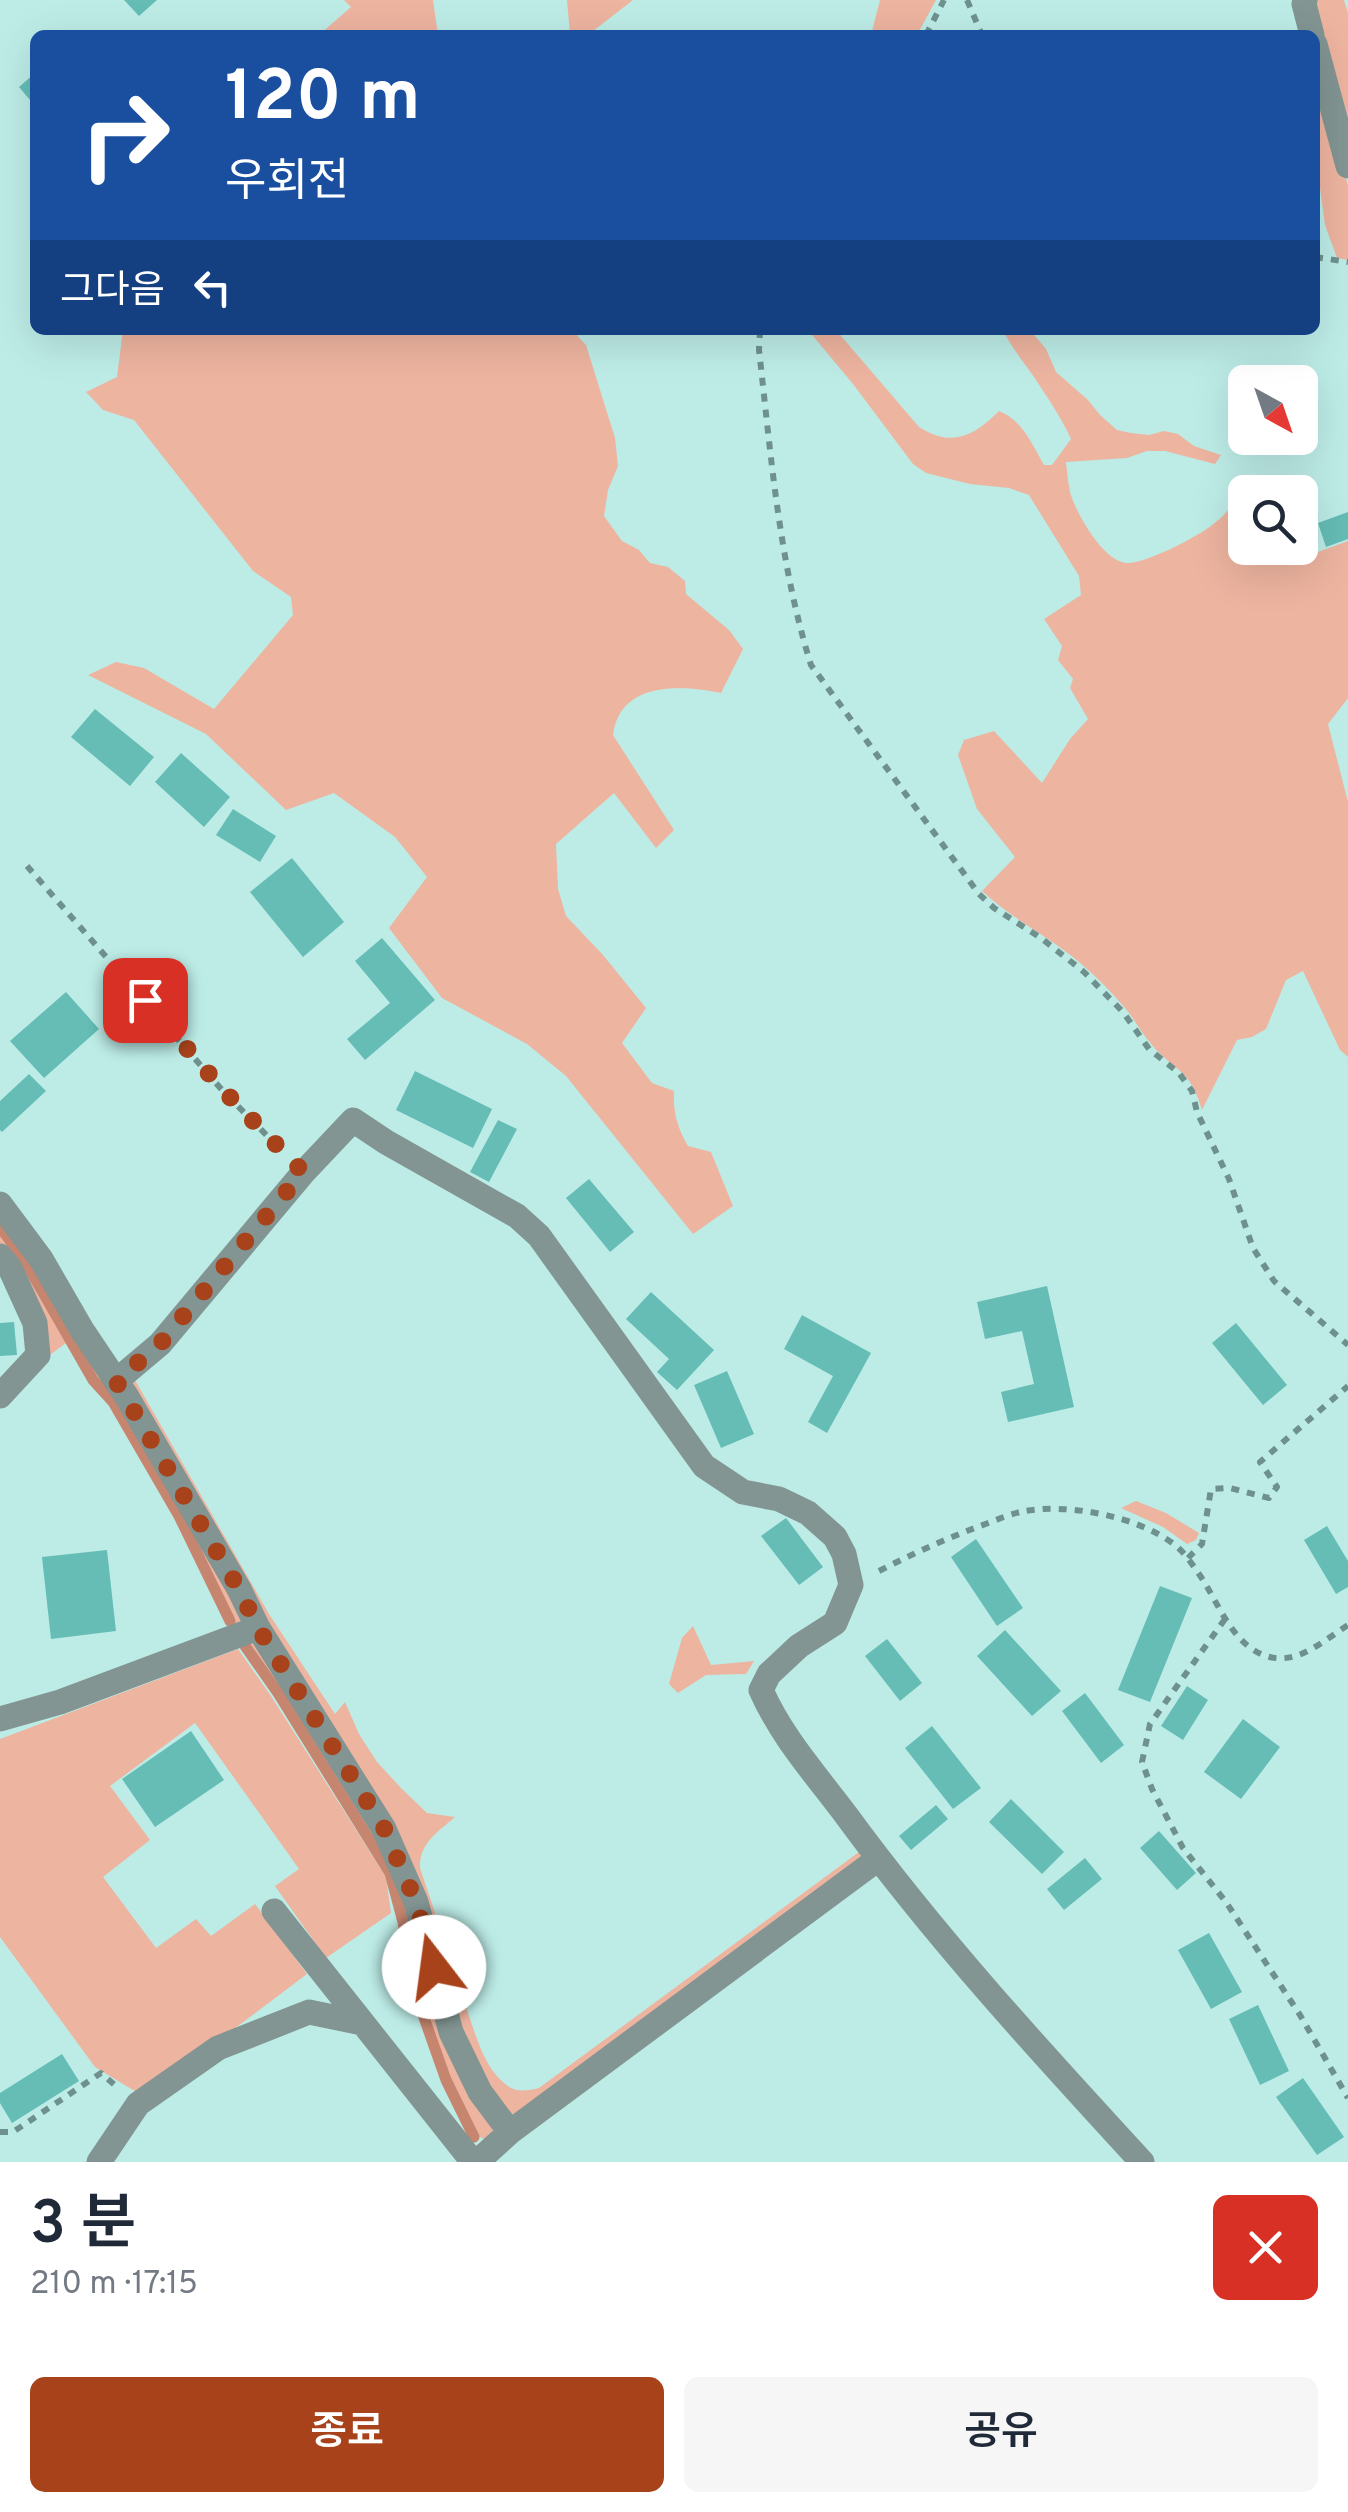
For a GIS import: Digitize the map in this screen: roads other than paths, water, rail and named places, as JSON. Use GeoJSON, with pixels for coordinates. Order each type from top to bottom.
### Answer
{"type":"FeatureCollection","features":[{"type":"Feature","properties":{"kind":"street"},"geometry":{"type":"LineString","coordinates":[[1305,0],[1311,30]]}},
{"type":"Feature","properties":{"kind":"street"},"geometry":{"type":"LineString","coordinates":[[1320,62],[1348,166]]}},
{"type":"Feature","properties":{"kind":"street"},"geometry":{"type":"LineString","coordinates":[[116,1381],[160,1344],[303,1172],[353,1120],[517,1216],[540,1236],[704,1466],[743,1492],[779,1499],[808,1513],[835,1537],[844,1554],[851,1585],[834,1623],[798,1646],[769,1674],[761,1690],[784,1732],[878,1859],[1014,2024],[1142,2162]]}},
{"type":"Feature","properties":{"kind":"street"},"geometry":{"type":"LineString","coordinates":[[0,1204],[41,1259],[239,1589],[258,1628],[384,1828],[416,1902],[451,2032],[480,2092],[510,2132]]}},
{"type":"Feature","properties":{"kind":"street"},"geometry":{"type":"LineString","coordinates":[[0,1256],[10,1268],[35,1323],[38,1355],[0,1396]]}},
{"type":"Feature","properties":{"kind":"street"},"geometry":{"type":"LineString","coordinates":[[0,1719],[60,1702],[258,1628]]}},
{"type":"Feature","properties":{"kind":"street"},"geometry":{"type":"LineString","coordinates":[[274,1912],[475,2162],[878,1859]]}},
{"type":"Feature","properties":{"kind":"street"},"geometry":{"type":"LineString","coordinates":[[99,2162],[138,2104],[218,2048],[309,2012],[362,2023]]}},
{"type":"Feature","properties":{"kind":"waterway"},"geometry":{"type":"LineString","coordinates":[[0,1227],[25,1261],[93,1380],[113,1402],[179,1516],[230,1621]]}},
{"type":"Feature","properties":{"kind":"waterway"},"geometry":{"type":"LineString","coordinates":[[243,1643],[390,1873],[415,1992],[446,2080],[474,2137]]}}]}
